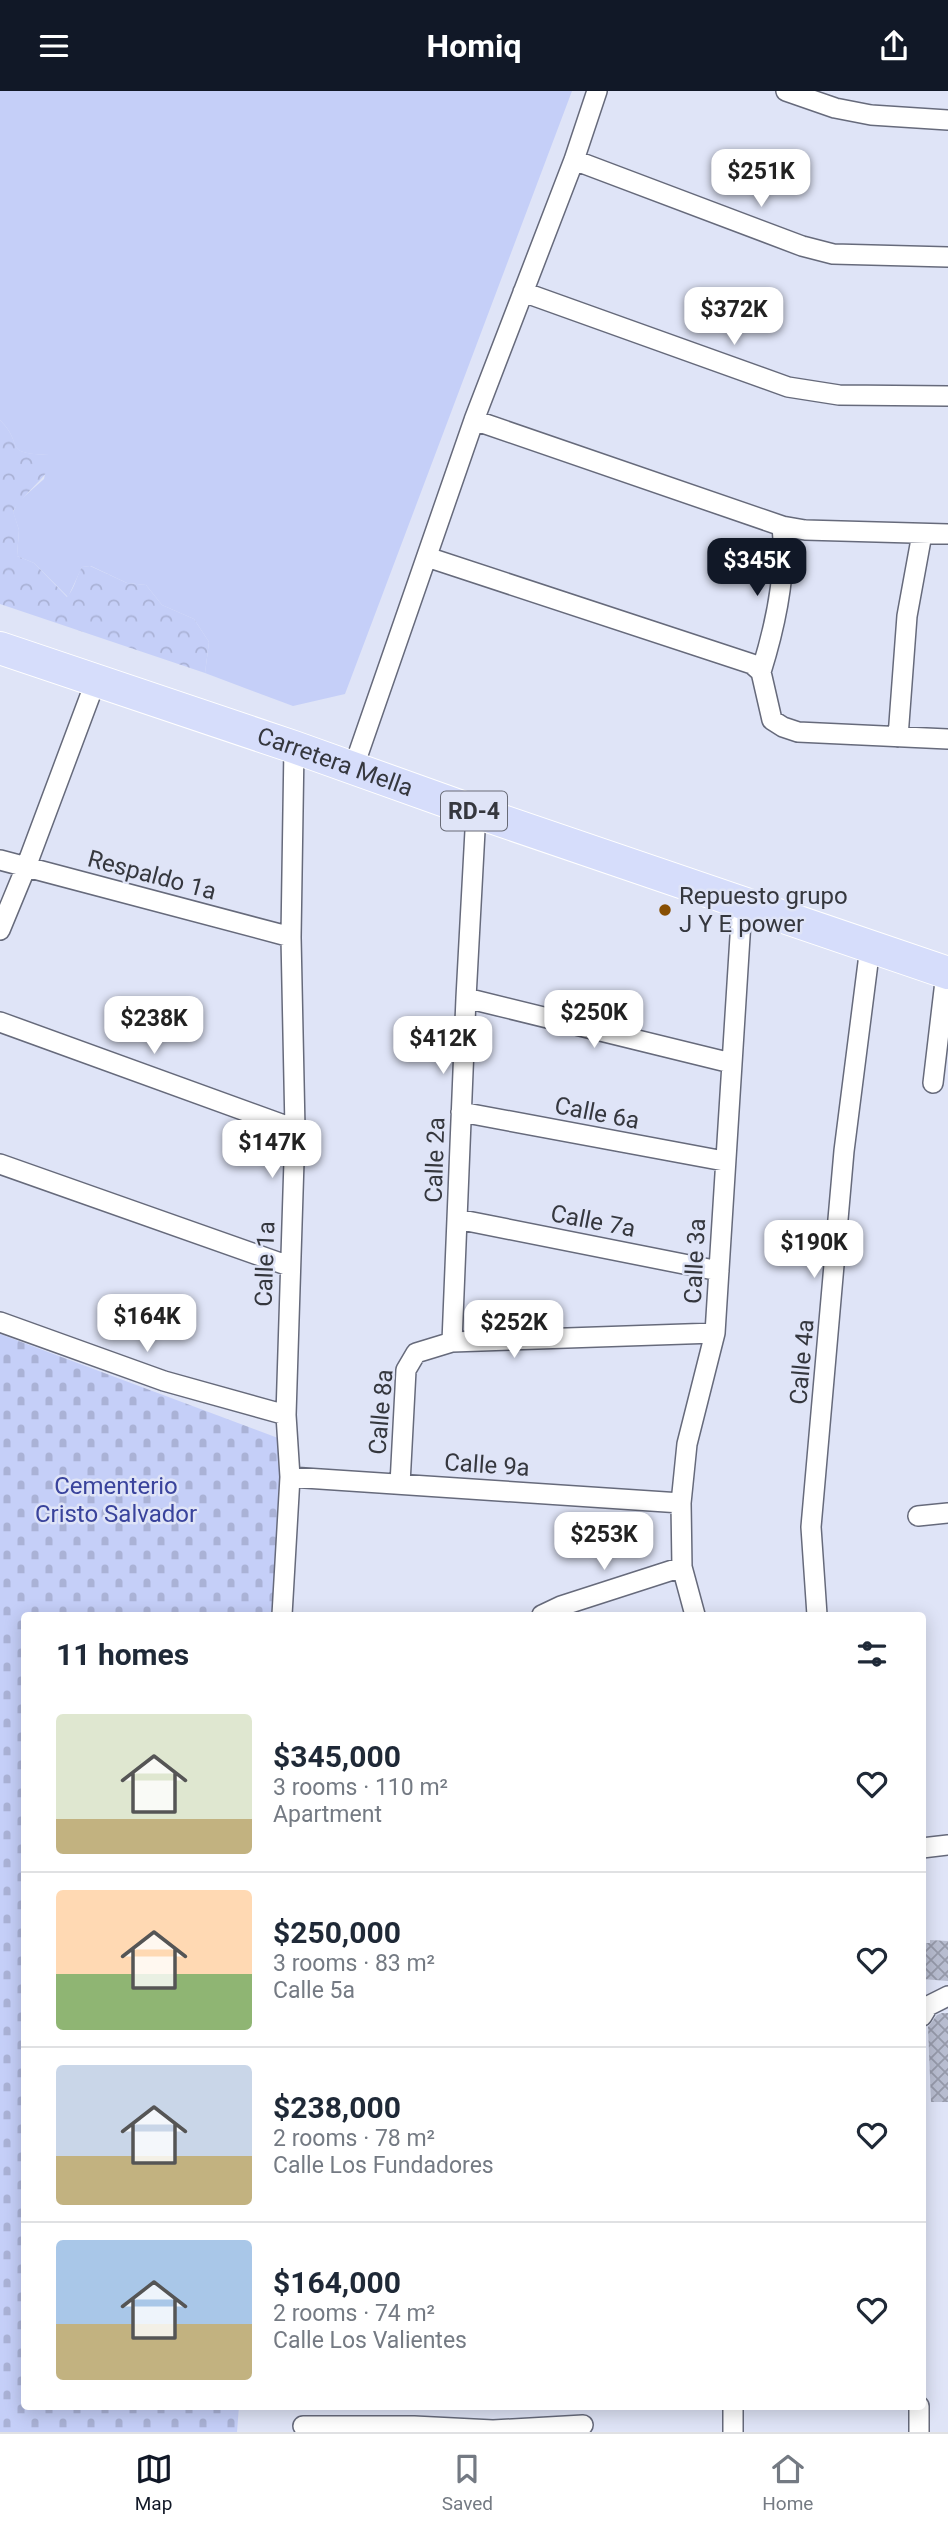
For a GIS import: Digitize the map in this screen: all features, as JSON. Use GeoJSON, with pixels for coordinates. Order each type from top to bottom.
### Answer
{"type":"FeatureCollection","features":[{"type":"Feature","properties":{"kind":"main road","name":"Carretera Mella"},"geometry":{"type":"LineString","coordinates":[[0,648],[295,747],[742,905],[947,973]]}},
{"type":"Feature","properties":{"kind":"street"},"geometry":{"type":"LineString","coordinates":[[353,769],[474,419],[575,160],[597,91]]}},
{"type":"Feature","properties":{"kind":"street"},"geometry":{"type":"LineString","coordinates":[[786,91],[835,108],[871,115],[948,120]]}},
{"type":"Feature","properties":{"kind":"street"},"geometry":{"type":"LineString","coordinates":[[575,160],[802,246],[857,255],[948,257]]}},
{"type":"Feature","properties":{"kind":"street"},"geometry":{"type":"LineString","coordinates":[[523,292],[788,387],[839,395],[948,396]]}},
{"type":"Feature","properties":{"kind":"street"},"geometry":{"type":"LineString","coordinates":[[474,419],[782,526],[805,530],[948,534]]}},
{"type":"Feature","properties":{"kind":"street"},"geometry":{"type":"LineString","coordinates":[[782,526],[784,544],[779,587],[771,640],[761,672],[772,720],[798,732],[948,739]]}},
{"type":"Feature","properties":{"kind":"street"},"geometry":{"type":"LineString","coordinates":[[898,737],[907,616],[922,534]]}},
{"type":"Feature","properties":{"kind":"street"},"geometry":{"type":"LineString","coordinates":[[428,557],[738,658],[761,672]]}},
{"type":"Feature","properties":{"kind":"street"},"geometry":{"type":"LineString","coordinates":[[0,930],[96,680]]}},
{"type":"Feature","properties":{"kind":"street","name":"Calle 1a"},"geometry":{"type":"LineString","coordinates":[[282,1612],[290,1477],[286,1415],[295,1129],[291,937],[295,747]]}},
{"type":"Feature","properties":{"kind":"street","name":"Calle 2a"},"geometry":{"type":"LineString","coordinates":[[452,1342],[476,812]]}},
{"type":"Feature","properties":{"kind":"street","name":"Respaldo 1a"},"geometry":{"type":"LineString","coordinates":[[0,860],[291,937]]}},
{"type":"Feature","properties":{"kind":"street","name":"Calle 3a"},"geometry":{"type":"LineString","coordinates":[[694,1612],[682,1567],[681,1503],[687,1444],[715,1333],[742,905]]}},
{"type":"Feature","properties":{"kind":"street","name":"Calle 4a"},"geometry":{"type":"LineString","coordinates":[[817,1612],[811,1527],[844,1151],[870,947]]}},
{"type":"Feature","properties":{"kind":"street"},"geometry":{"type":"LineString","coordinates":[[933,1083],[947,973]]}},
{"type":"Feature","properties":{"kind":"street"},"geometry":{"type":"LineString","coordinates":[[466,998],[731,1063]]}},
{"type":"Feature","properties":{"kind":"street"},"geometry":{"type":"LineString","coordinates":[[0,1022],[295,1129]]}},
{"type":"Feature","properties":{"kind":"street","name":"Calle 6a"},"geometry":{"type":"LineString","coordinates":[[461,1112],[724,1161]]}},
{"type":"Feature","properties":{"kind":"street"},"geometry":{"type":"LineString","coordinates":[[0,1164],[289,1266]]}},
{"type":"Feature","properties":{"kind":"street","name":"Calle 7a"},"geometry":{"type":"LineString","coordinates":[[457,1219],[719,1271]]}},
{"type":"Feature","properties":{"kind":"street"},"geometry":{"type":"LineString","coordinates":[[0,1322],[164,1381],[286,1415]]}},
{"type":"Feature","properties":{"kind":"street","name":"Calle 8a"},"geometry":{"type":"LineString","coordinates":[[400,1484],[406,1370],[416,1353],[452,1342],[715,1333]]}},
{"type":"Feature","properties":{"kind":"street","name":"Calle 9a"},"geometry":{"type":"LineString","coordinates":[[290,1477],[681,1503]]}},
{"type":"Feature","properties":{"kind":"street"},"geometry":{"type":"LineString","coordinates":[[918,1516],[948,1513]]}},
{"type":"Feature","properties":{"kind":"street"},"geometry":{"type":"LineString","coordinates":[[548,1612],[682,1567]]}},
{"type":"Feature","properties":{"kind":"street"},"geometry":{"type":"LineString","coordinates":[[926,1847],[948,1845]]}},
{"type":"Feature","properties":{"kind":"street"},"geometry":{"type":"LineString","coordinates":[[926,2010],[948,1996]]}},
{"type":"Feature","properties":{"kind":"street"},"geometry":{"type":"LineString","coordinates":[[733,2410],[733,2432]]}},
{"type":"Feature","properties":{"kind":"street"},"geometry":{"type":"LineString","coordinates":[[919,2410],[919,2432]]}},
{"type":"Feature","properties":{"kind":"street"},"geometry":{"type":"LineString","coordinates":[[303,2421],[493,2431],[582,2421]]}},
{"type":"Feature","properties":{"kind":"green space"},"geometry":{"type":"Polygon","coordinates":[[[0,91],[572,91],[345,694],[293,706],[205,673],[209,642],[194,619],[162,605],[146,585],[127,583],[91,566],[82,567],[68,597],[34,563],[17,556],[19,530],[13,512],[18,502],[44,479],[49,455],[19,450],[0,420],[0,91]]]}},
{"type":"Feature","properties":{"kind":"green space"},"geometry":{"type":"Polygon","coordinates":[[[0,420],[19,450],[50,455],[53,463],[13,511],[19,530],[17,556],[34,563],[67,597],[82,567],[90,566],[127,583],[146,585],[162,605],[194,619],[209,642],[205,673],[0,604],[0,420]]]}},
{"type":"Feature","properties":{"kind":"green space","name":"Cementerio Cristo Salvador"},"geometry":{"type":"Polygon","coordinates":[[[0,1334],[286,1441],[278,1612],[21,1612],[21,2410],[239,2410],[237,2432],[0,2432],[0,1334]]]}},
{"type":"Feature","properties":{"kind":"building"},"geometry":{"type":"Polygon","coordinates":[[[930,1940],[948,1941],[948,1981],[926,1979],[926,1943],[930,1943],[930,1940]]]}},
{"type":"Feature","properties":{"kind":"building"},"geometry":{"type":"Polygon","coordinates":[[[948,2013],[948,2102],[931,2102],[928,2027],[937,2015],[948,2013]]]}},
{"type":"Feature","properties":{"kind":"place","name":"Repuesto grupo J Y E power"},"geometry":{"type":"Point","coordinates":[665,910]}}]}
